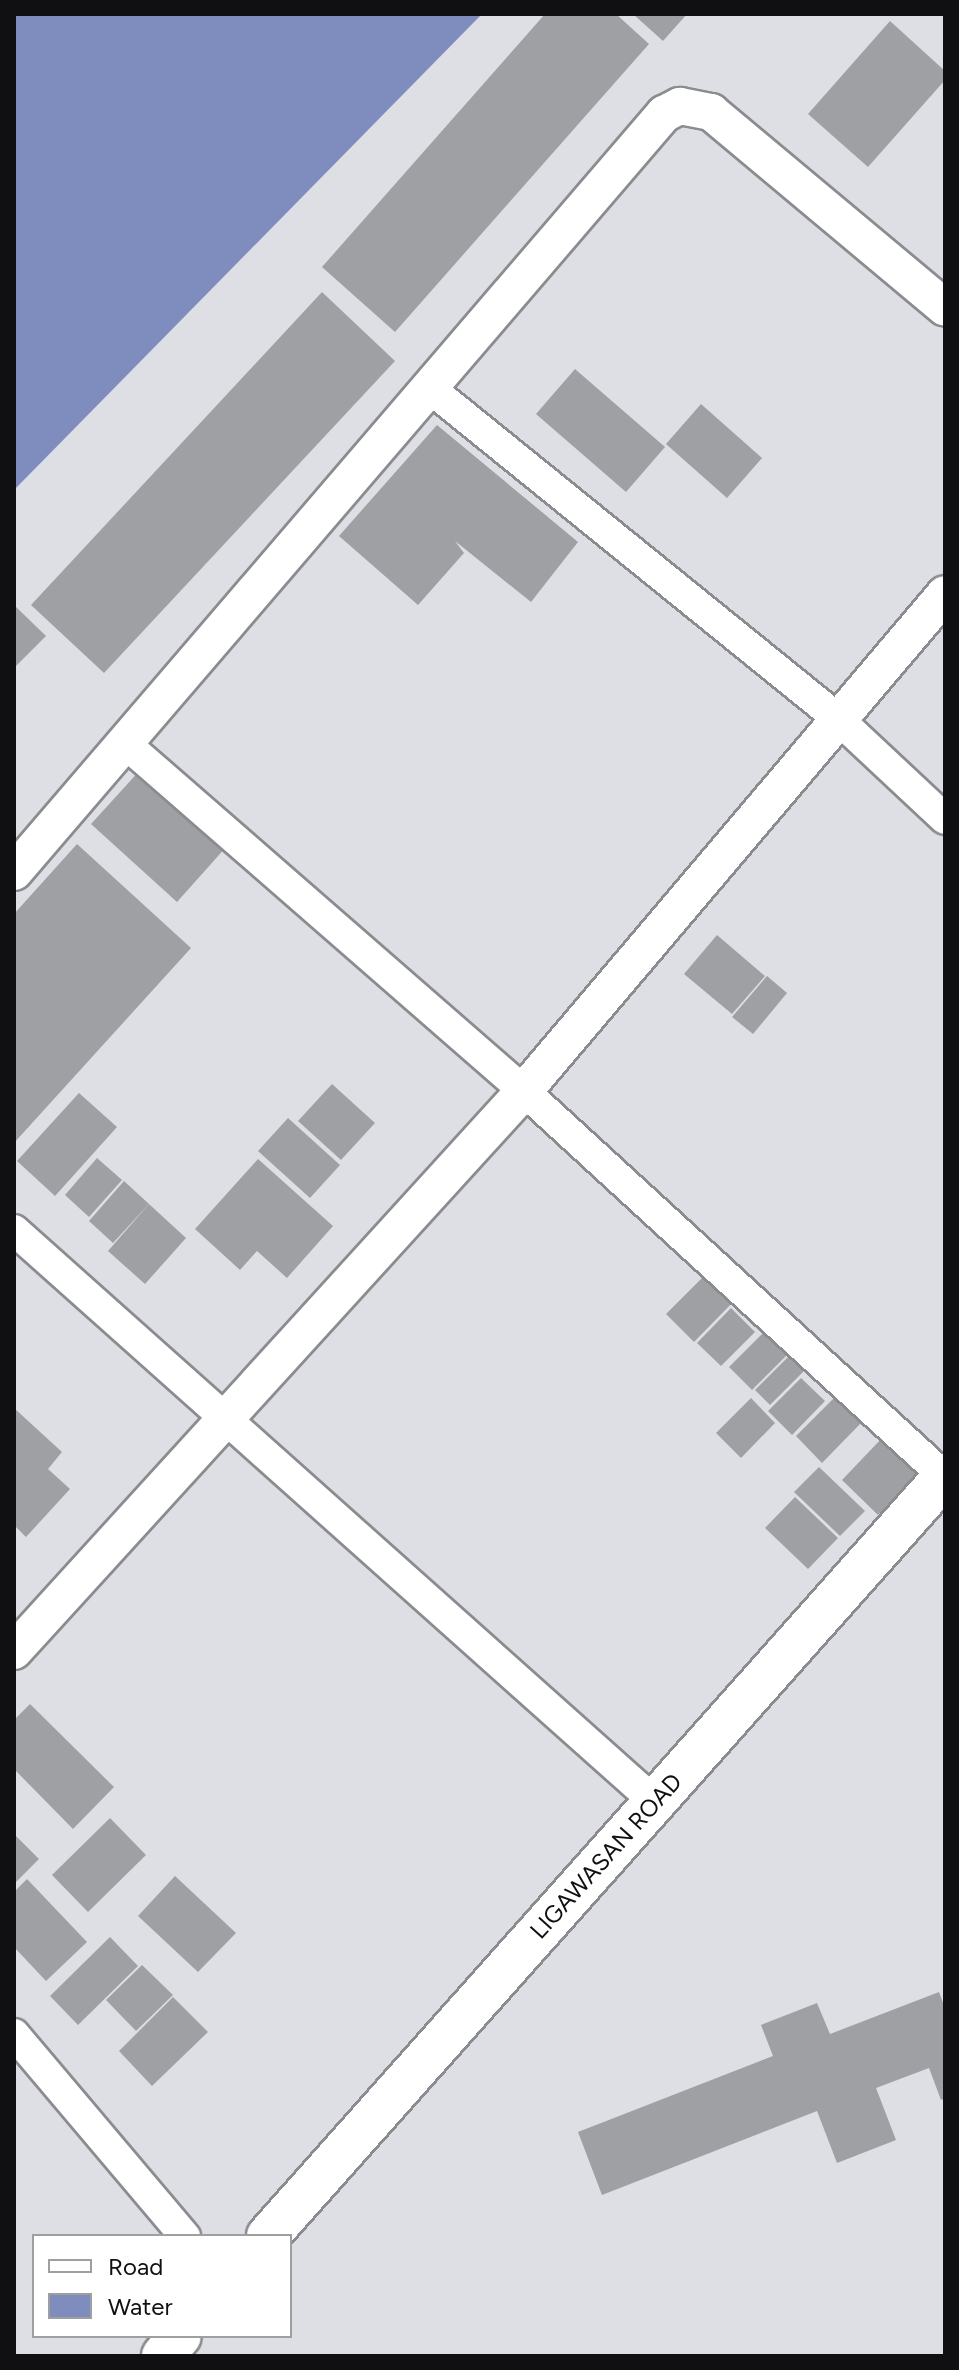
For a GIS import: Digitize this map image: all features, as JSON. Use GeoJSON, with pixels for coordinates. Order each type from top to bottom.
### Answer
{"type":"FeatureCollection","features":[{"type":"Feature","properties":{"kind":"main road","name":"LIGAWASAN ROAD"},"geometry":{"type":"LineString","coordinates":[[270,2234],[945,1476]]}},
{"type":"Feature","properties":{"kind":"main road"},"geometry":{"type":"LineString","coordinates":[[163,2356],[178,2338]]}},
{"type":"Feature","properties":{"kind":"street"},"geometry":{"type":"LineString","coordinates":[[14,872],[432,390],[664,114],[680,106],[711,112],[945,308]]}},
{"type":"Feature","properties":{"kind":"street"},"geometry":{"type":"LineString","coordinates":[[432,390],[836,717],[945,819]]}},
{"type":"Feature","properties":{"kind":"street"},"geometry":{"type":"LineString","coordinates":[[14,1651],[524,1091],[836,717],[945,594]]}},
{"type":"Feature","properties":{"kind":"street"},"geometry":{"type":"LineString","coordinates":[[127,745],[524,1091],[945,1476]]}},
{"type":"Feature","properties":{"kind":"street"},"geometry":{"type":"LineString","coordinates":[[14,1230],[655,1802]]}},
{"type":"Feature","properties":{"kind":"street"},"geometry":{"type":"LineString","coordinates":[[14,2034],[183,2234]]}},
{"type":"Feature","properties":{"kind":"water"},"geometry":{"type":"Polygon","coordinates":[[[14,14],[482,14],[14,490],[14,14]]]}},
{"type":"Feature","properties":{"kind":"building"},"geometry":{"type":"Polygon","coordinates":[[[545,14],[616,14],[649,44],[395,332],[322,267],[545,14]]]}},
{"type":"Feature","properties":{"kind":"building"},"geometry":{"type":"Polygon","coordinates":[[[633,14],[687,14],[663,41],[633,14]]]}},
{"type":"Feature","properties":{"kind":"building"},"geometry":{"type":"Polygon","coordinates":[[[890,21],[945,71],[945,80],[868,167],[808,114],[890,21]]]}},
{"type":"Feature","properties":{"kind":"building"},"geometry":{"type":"Polygon","coordinates":[[[322,292],[395,361],[104,673],[31,605],[322,292]]]}},
{"type":"Feature","properties":{"kind":"building"},"geometry":{"type":"Polygon","coordinates":[[[575,369],[665,447],[626,492],[536,414],[575,369]]]}},
{"type":"Feature","properties":{"kind":"building"},"geometry":{"type":"Polygon","coordinates":[[[701,404],[762,458],[727,498],[666,444],[701,404]]]}},
{"type":"Feature","properties":{"kind":"building"},"geometry":{"type":"Polygon","coordinates":[[[437,425],[578,542],[531,602],[455,541],[464,553],[418,605],[339,536],[437,425]]]}},
{"type":"Feature","properties":{"kind":"building"},"geometry":{"type":"Polygon","coordinates":[[[14,605],[46,636],[14,668],[14,605]]]}},
{"type":"Feature","properties":{"kind":"building"},"geometry":{"type":"Polygon","coordinates":[[[142,768],[227,846],[177,902],[91,824],[142,768]]]}},
{"type":"Feature","properties":{"kind":"building"},"geometry":{"type":"Polygon","coordinates":[[[77,844],[191,948],[14,1143],[14,914],[77,844]]]}},
{"type":"Feature","properties":{"kind":"building"},"geometry":{"type":"Polygon","coordinates":[[[717,935],[765,976],[732,1014],[684,974],[717,935]]]}},
{"type":"Feature","properties":{"kind":"building"},"geometry":{"type":"Polygon","coordinates":[[[767,976],[787,993],[753,1034],[732,1017],[767,976]]]}},
{"type":"Feature","properties":{"kind":"building"},"geometry":{"type":"Polygon","coordinates":[[[332,1084],[375,1123],[341,1160],[298,1121],[332,1084]]]}},
{"type":"Feature","properties":{"kind":"building"},"geometry":{"type":"Polygon","coordinates":[[[79,1093],[117,1127],[55,1196],[17,1161],[79,1093]]]}},
{"type":"Feature","properties":{"kind":"building"},"geometry":{"type":"Polygon","coordinates":[[[288,1118],[340,1165],[310,1198],[258,1151],[288,1118]]]}},
{"type":"Feature","properties":{"kind":"building"},"geometry":{"type":"Polygon","coordinates":[[[97,1158],[122,1180],[89,1217],[65,1195],[97,1158]]]}},
{"type":"Feature","properties":{"kind":"building"},"geometry":{"type":"Polygon","coordinates":[[[258,1159],[333,1226],[287,1278],[257,1251],[240,1270],[195,1229],[258,1159]]]}},
{"type":"Feature","properties":{"kind":"building"},"geometry":{"type":"Polygon","coordinates":[[[124,1181],[149,1204],[113,1243],[89,1221],[124,1181]]]}},
{"type":"Feature","properties":{"kind":"building"},"geometry":{"type":"Polygon","coordinates":[[[149,1204],[186,1238],[145,1284],[108,1251],[149,1204]]]}},
{"type":"Feature","properties":{"kind":"building"},"geometry":{"type":"Polygon","coordinates":[[[709,1271],[736,1299],[694,1342],[666,1314],[709,1271]]]}},
{"type":"Feature","properties":{"kind":"building"},"geometry":{"type":"Polygon","coordinates":[[[731,1308],[755,1332],[721,1366],[697,1343],[731,1308]]]}},
{"type":"Feature","properties":{"kind":"building"},"geometry":{"type":"Polygon","coordinates":[[[768,1328],[792,1350],[752,1390],[729,1367],[768,1328]]]}},
{"type":"Feature","properties":{"kind":"building"},"geometry":{"type":"Polygon","coordinates":[[[795,1350],[810,1365],[770,1405],[755,1390],[795,1350]]]}},
{"type":"Feature","properties":{"kind":"building"},"geometry":{"type":"Polygon","coordinates":[[[801,1378],[825,1401],[792,1435],[768,1411],[801,1378]]]}},
{"type":"Feature","properties":{"kind":"building"},"geometry":{"type":"Polygon","coordinates":[[[836,1396],[863,1421],[822,1463],[796,1436],[836,1396]]]}},
{"type":"Feature","properties":{"kind":"building"},"geometry":{"type":"Polygon","coordinates":[[[751,1398],[775,1423],[741,1458],[716,1433],[751,1398]]]}},
{"type":"Feature","properties":{"kind":"building"},"geometry":{"type":"Polygon","coordinates":[[[14,1408],[62,1452],[48,1469],[70,1489],[26,1537],[14,1525],[14,1408]]]}},
{"type":"Feature","properties":{"kind":"building"},"geometry":{"type":"Polygon","coordinates":[[[883,1437],[919,1472],[878,1515],[842,1480],[883,1437]]]}},
{"type":"Feature","properties":{"kind":"building"},"geometry":{"type":"Polygon","coordinates":[[[819,1467],[865,1511],[840,1536],[794,1492],[819,1467]]]}},
{"type":"Feature","properties":{"kind":"building"},"geometry":{"type":"Polygon","coordinates":[[[795,1497],[838,1538],[808,1569],[765,1528],[795,1497]]]}},
{"type":"Feature","properties":{"kind":"building"},"geometry":{"type":"Polygon","coordinates":[[[30,1704],[114,1787],[73,1829],[14,1769],[14,1720],[30,1704]]]}},
{"type":"Feature","properties":{"kind":"building"},"geometry":{"type":"Polygon","coordinates":[[[110,1818],[146,1855],[88,1912],[52,1875],[110,1818]]]}},
{"type":"Feature","properties":{"kind":"building"},"geometry":{"type":"Polygon","coordinates":[[[14,1834],[39,1859],[14,1884],[14,1834]]]}},
{"type":"Feature","properties":{"kind":"building"},"geometry":{"type":"Polygon","coordinates":[[[175,1876],[236,1933],[198,1972],[138,1916],[175,1876]]]}},
{"type":"Feature","properties":{"kind":"building"},"geometry":{"type":"Polygon","coordinates":[[[27,1879],[87,1942],[46,1981],[14,1947],[14,1892],[27,1879]]]}},
{"type":"Feature","properties":{"kind":"building"},"geometry":{"type":"Polygon","coordinates":[[[110,1937],[138,1966],[78,2025],[50,1996],[110,1937]]]}},
{"type":"Feature","properties":{"kind":"building"},"geometry":{"type":"Polygon","coordinates":[[[142,1965],[173,1995],[136,2031],[106,2000],[142,1965]]]}},
{"type":"Feature","properties":{"kind":"building"},"geometry":{"type":"Polygon","coordinates":[[[939,1992],[945,2008],[945,2098],[941,2100],[929,2068],[876,2088],[896,2140],[837,2163],[817,2111],[602,2195],[578,2132],[773,2056],[761,2025],[817,2003],[830,2034],[939,1992]]]}},
{"type":"Feature","properties":{"kind":"building"},"geometry":{"type":"Polygon","coordinates":[[[173,1997],[208,2032],[152,2086],[119,2051],[173,1997]]]}}]}
